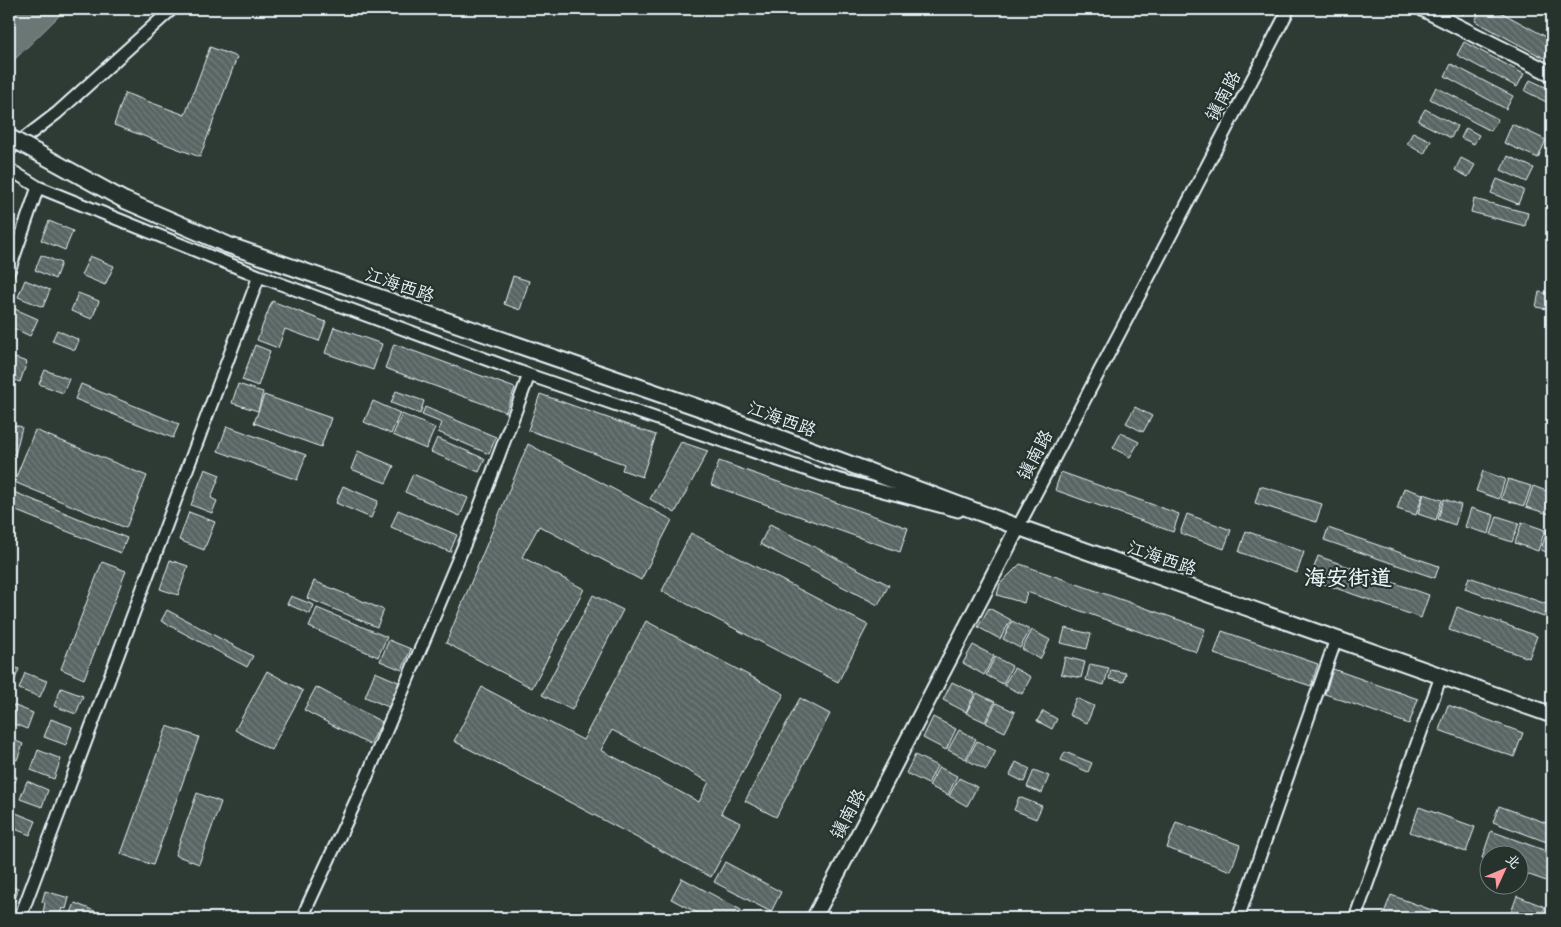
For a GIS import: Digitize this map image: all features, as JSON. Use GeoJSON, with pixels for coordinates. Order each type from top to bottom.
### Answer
{"type":"FeatureCollection","features":[{"type":"Feature","properties":{"kind":"main road","name":"江海西路"},"geometry":{"type":"LineString","coordinates":[[9,137],[124,200],[228,245],[700,408],[1018,526],[1552,715]]}},
{"type":"Feature","properties":{"kind":"street"},"geometry":{"type":"LineString","coordinates":[[9,150],[56,113],[172,9]]}},
{"type":"Feature","properties":{"kind":"street","name":"镇南路"},"geometry":{"type":"LineString","coordinates":[[814,918],[1289,9]]}},
{"type":"Feature","properties":{"kind":"street"},"geometry":{"type":"LineString","coordinates":[[1423,9],[1552,74]]}},
{"type":"Feature","properties":{"kind":"street"},"geometry":{"type":"LineString","coordinates":[[9,169],[38,187],[259,276],[529,375],[822,476],[1018,526]]}},
{"type":"Feature","properties":{"kind":"street"},"geometry":{"type":"LineString","coordinates":[[9,271],[38,187]]}},
{"type":"Feature","properties":{"kind":"street"},"geometry":{"type":"LineString","coordinates":[[20,918],[259,276]]}},
{"type":"Feature","properties":{"kind":"street"},"geometry":{"type":"LineString","coordinates":[[306,909],[364,781],[464,544],[529,375]]}},
{"type":"Feature","properties":{"kind":"street"},"geometry":{"type":"LineString","coordinates":[[1238,918],[1336,639]]}},
{"type":"Feature","properties":{"kind":"street"},"geometry":{"type":"LineString","coordinates":[[1355,918],[1441,676]]}},
{"type":"Feature","properties":{"kind":"shaded area"},"geometry":{"type":"Polygon","coordinates":[[[9,9],[66,9],[9,65],[9,9]]]}},
{"type":"Feature","properties":{"kind":"building"},"geometry":{"type":"Polygon","coordinates":[[[1453,9],[1467,9],[1463,15],[1453,9]]]}},
{"type":"Feature","properties":{"kind":"building"},"geometry":{"type":"Polygon","coordinates":[[[1481,9],[1495,9],[1552,40],[1544,58],[1475,21],[1481,9]]]}},
{"type":"Feature","properties":{"kind":"building"},"geometry":{"type":"Polygon","coordinates":[[[1464,42],[1524,74],[1517,87],[1457,55],[1464,42]]]}},
{"type":"Feature","properties":{"kind":"building"},"geometry":{"type":"Polygon","coordinates":[[[210,47],[237,57],[200,157],[114,125],[125,93],[185,115],[210,47]]]}},
{"type":"Feature","properties":{"kind":"building"},"geometry":{"type":"Polygon","coordinates":[[[1451,64],[1513,96],[1506,109],[1445,76],[1451,64]]]}},
{"type":"Feature","properties":{"kind":"building"},"geometry":{"type":"Polygon","coordinates":[[[1530,80],[1552,90],[1552,105],[1525,91],[1530,80]]]}},
{"type":"Feature","properties":{"kind":"building"},"geometry":{"type":"Polygon","coordinates":[[[1436,87],[1498,119],[1491,131],[1430,99],[1436,87]]]}},
{"type":"Feature","properties":{"kind":"building"},"geometry":{"type":"Polygon","coordinates":[[[1425,109],[1457,126],[1451,138],[1418,121],[1425,109]]]}},
{"type":"Feature","properties":{"kind":"building"},"geometry":{"type":"Polygon","coordinates":[[[1512,124],[1546,140],[1538,158],[1504,143],[1512,124]]]}},
{"type":"Feature","properties":{"kind":"building"},"geometry":{"type":"Polygon","coordinates":[[[1466,128],[1479,135],[1474,144],[1461,138],[1466,128]]]}},
{"type":"Feature","properties":{"kind":"building"},"geometry":{"type":"Polygon","coordinates":[[[1413,132],[1431,141],[1424,154],[1407,144],[1413,132]]]}},
{"type":"Feature","properties":{"kind":"building"},"geometry":{"type":"Polygon","coordinates":[[[1508,156],[1534,168],[1527,182],[1501,170],[1508,156]]]}},
{"type":"Feature","properties":{"kind":"building"},"geometry":{"type":"Polygon","coordinates":[[[1461,158],[1475,165],[1468,177],[1455,170],[1461,158]]]}},
{"type":"Feature","properties":{"kind":"building"},"geometry":{"type":"Polygon","coordinates":[[[1497,179],[1524,190],[1518,204],[1491,193],[1497,179]]]}},
{"type":"Feature","properties":{"kind":"building"},"geometry":{"type":"Polygon","coordinates":[[[1474,199],[1528,213],[1525,226],[1471,212],[1474,199]]]}},
{"type":"Feature","properties":{"kind":"building"},"geometry":{"type":"Polygon","coordinates":[[[49,221],[73,231],[65,250],[41,240],[49,221]]]}},
{"type":"Feature","properties":{"kind":"building"},"geometry":{"type":"Polygon","coordinates":[[[41,255],[61,263],[55,279],[35,270],[41,255]]]}},
{"type":"Feature","properties":{"kind":"building"},"geometry":{"type":"Polygon","coordinates":[[[90,256],[114,266],[105,285],[81,275],[90,256]]]}},
{"type":"Feature","properties":{"kind":"building"},"geometry":{"type":"Polygon","coordinates":[[[513,276],[529,281],[520,310],[504,304],[513,276]]]}},
{"type":"Feature","properties":{"kind":"building"},"geometry":{"type":"Polygon","coordinates":[[[25,280],[50,290],[43,307],[18,297],[25,280]]]}},
{"type":"Feature","properties":{"kind":"building"},"geometry":{"type":"Polygon","coordinates":[[[1539,292],[1552,294],[1552,310],[1536,307],[1539,292]]]}},
{"type":"Feature","properties":{"kind":"building"},"geometry":{"type":"Polygon","coordinates":[[[78,293],[99,301],[92,319],[71,311],[78,293]]]}},
{"type":"Feature","properties":{"kind":"building"},"geometry":{"type":"Polygon","coordinates":[[[272,301],[326,322],[319,341],[285,329],[278,348],[257,340],[272,301]]]}},
{"type":"Feature","properties":{"kind":"building"},"geometry":{"type":"Polygon","coordinates":[[[15,309],[38,319],[30,336],[9,326],[15,309]]]}},
{"type":"Feature","properties":{"kind":"building"},"geometry":{"type":"Polygon","coordinates":[[[334,327],[382,344],[373,370],[325,353],[334,327]]]}},
{"type":"Feature","properties":{"kind":"building"},"geometry":{"type":"Polygon","coordinates":[[[57,330],[79,340],[75,350],[52,341],[57,330]]]}},
{"type":"Feature","properties":{"kind":"building"},"geometry":{"type":"Polygon","coordinates":[[[394,344],[515,388],[506,412],[385,368],[394,344]]]}},
{"type":"Feature","properties":{"kind":"building"},"geometry":{"type":"Polygon","coordinates":[[[255,345],[270,351],[258,386],[242,380],[255,345]]]}},
{"type":"Feature","properties":{"kind":"building"},"geometry":{"type":"Polygon","coordinates":[[[9,356],[27,362],[20,382],[9,378],[9,356]]]}},
{"type":"Feature","properties":{"kind":"building"},"geometry":{"type":"Polygon","coordinates":[[[45,370],[69,379],[63,393],[39,384],[45,370]]]}},
{"type":"Feature","properties":{"kind":"building"},"geometry":{"type":"Polygon","coordinates":[[[81,384],[179,424],[173,438],[75,399],[81,384]]]}},
{"type":"Feature","properties":{"kind":"building"},"geometry":{"type":"Polygon","coordinates":[[[238,384],[263,392],[258,411],[232,403],[238,384]]]}},
{"type":"Feature","properties":{"kind":"building"},"geometry":{"type":"Polygon","coordinates":[[[396,391],[424,401],[420,414],[391,403],[396,391]]]}},
{"type":"Feature","properties":{"kind":"building"},"geometry":{"type":"Polygon","coordinates":[[[540,394],[656,435],[642,477],[622,470],[624,464],[528,430],[540,394]]]}},
{"type":"Feature","properties":{"kind":"building"},"geometry":{"type":"Polygon","coordinates":[[[264,395],[331,418],[321,447],[254,423],[264,395]]]}},
{"type":"Feature","properties":{"kind":"building"},"geometry":{"type":"Polygon","coordinates":[[[373,401],[400,413],[391,434],[364,422],[373,401]]]}},
{"type":"Feature","properties":{"kind":"building"},"geometry":{"type":"Polygon","coordinates":[[[425,407],[496,437],[489,454],[438,432],[442,423],[422,415],[425,407]]]}},
{"type":"Feature","properties":{"kind":"building"},"geometry":{"type":"Polygon","coordinates":[[[1135,407],[1152,416],[1143,432],[1126,423],[1135,407]]]}},
{"type":"Feature","properties":{"kind":"building"},"geometry":{"type":"Polygon","coordinates":[[[402,414],[435,428],[426,449],[393,435],[402,414]]]}},
{"type":"Feature","properties":{"kind":"building"},"geometry":{"type":"Polygon","coordinates":[[[9,424],[22,427],[15,455],[9,453],[9,424]]]}},
{"type":"Feature","properties":{"kind":"building"},"geometry":{"type":"Polygon","coordinates":[[[227,426],[306,455],[297,480],[218,451],[227,426]]]}},
{"type":"Feature","properties":{"kind":"building"},"geometry":{"type":"Polygon","coordinates":[[[35,430],[147,476],[126,528],[14,482],[35,430]]]}},
{"type":"Feature","properties":{"kind":"building"},"geometry":{"type":"Polygon","coordinates":[[[1121,433],[1139,442],[1130,457],[1113,448],[1121,433]]]}},
{"type":"Feature","properties":{"kind":"building"},"geometry":{"type":"Polygon","coordinates":[[[437,438],[485,459],[479,472],[431,452],[437,438]]]}},
{"type":"Feature","properties":{"kind":"building"},"geometry":{"type":"Polygon","coordinates":[[[681,442],[708,451],[675,513],[650,499],[681,442]]]}},
{"type":"Feature","properties":{"kind":"building"},"geometry":{"type":"Polygon","coordinates":[[[528,444],[672,520],[641,580],[539,526],[522,557],[584,589],[532,688],[446,643],[528,444]]]}},
{"type":"Feature","properties":{"kind":"building"},"geometry":{"type":"Polygon","coordinates":[[[358,451],[394,466],[386,483],[351,469],[358,451]]]}},
{"type":"Feature","properties":{"kind":"building"},"geometry":{"type":"Polygon","coordinates":[[[719,461],[908,528],[900,552],[711,485],[719,461]]]}},
{"type":"Feature","properties":{"kind":"building"},"geometry":{"type":"Polygon","coordinates":[[[205,469],[220,475],[211,498],[217,501],[212,513],[191,505],[205,469]]]}},
{"type":"Feature","properties":{"kind":"building"},"geometry":{"type":"Polygon","coordinates":[[[1483,471],[1505,479],[1499,499],[1476,491],[1483,471]]]}},
{"type":"Feature","properties":{"kind":"building"},"geometry":{"type":"Polygon","coordinates":[[[1061,472],[1179,514],[1173,532],[1055,490],[1061,472]]]}},
{"type":"Feature","properties":{"kind":"building"},"geometry":{"type":"Polygon","coordinates":[[[413,474],[468,498],[460,516],[405,492],[413,474]]]}},
{"type":"Feature","properties":{"kind":"building"},"geometry":{"type":"Polygon","coordinates":[[[1508,479],[1531,486],[1524,506],[1501,499],[1508,479]]]}},
{"type":"Feature","properties":{"kind":"building"},"geometry":{"type":"Polygon","coordinates":[[[343,486],[378,501],[371,518],[336,503],[343,486]]]}},
{"type":"Feature","properties":{"kind":"building"},"geometry":{"type":"Polygon","coordinates":[[[1260,486],[1322,504],[1316,522],[1255,503],[1260,486]]]}},
{"type":"Feature","properties":{"kind":"building"},"geometry":{"type":"Polygon","coordinates":[[[1533,486],[1552,493],[1552,505],[1549,514],[1526,507],[1533,486]]]}},
{"type":"Feature","properties":{"kind":"building"},"geometry":{"type":"Polygon","coordinates":[[[1404,488],[1423,494],[1416,515],[1397,509],[1404,488]]]}},
{"type":"Feature","properties":{"kind":"building"},"geometry":{"type":"Polygon","coordinates":[[[9,490],[127,538],[121,553],[9,508],[9,490]]]}},
{"type":"Feature","properties":{"kind":"building"},"geometry":{"type":"Polygon","coordinates":[[[1424,494],[1442,500],[1436,520],[1418,514],[1424,494]]]}},
{"type":"Feature","properties":{"kind":"building"},"geometry":{"type":"Polygon","coordinates":[[[1444,499],[1461,505],[1455,525],[1438,519],[1444,499]]]}},
{"type":"Feature","properties":{"kind":"building"},"geometry":{"type":"Polygon","coordinates":[[[1471,508],[1494,515],[1489,534],[1465,527],[1471,508]]]}},
{"type":"Feature","properties":{"kind":"building"},"geometry":{"type":"Polygon","coordinates":[[[398,510],[457,535],[450,552],[391,527],[398,510]]]}},
{"type":"Feature","properties":{"kind":"building"},"geometry":{"type":"Polygon","coordinates":[[[189,512],[215,522],[204,550],[179,540],[189,512]]]}},
{"type":"Feature","properties":{"kind":"building"},"geometry":{"type":"Polygon","coordinates":[[[1187,514],[1231,530],[1224,549],[1180,533],[1187,514]]]}},
{"type":"Feature","properties":{"kind":"building"},"geometry":{"type":"Polygon","coordinates":[[[1497,516],[1519,523],[1512,542],[1491,535],[1497,516]]]}},
{"type":"Feature","properties":{"kind":"building"},"geometry":{"type":"Polygon","coordinates":[[[1522,522],[1545,530],[1538,551],[1515,543],[1522,522]]]}},
{"type":"Feature","properties":{"kind":"building"},"geometry":{"type":"Polygon","coordinates":[[[770,524],[889,585],[878,605],[760,544],[770,524]]]}},
{"type":"Feature","properties":{"kind":"building"},"geometry":{"type":"Polygon","coordinates":[[[1328,528],[1439,566],[1435,578],[1324,540],[1328,528]]]}},
{"type":"Feature","properties":{"kind":"building"},"geometry":{"type":"Polygon","coordinates":[[[1547,530],[1552,531],[1552,554],[1541,550],[1547,530]]]}},
{"type":"Feature","properties":{"kind":"building"},"geometry":{"type":"Polygon","coordinates":[[[1246,531],[1304,552],[1297,573],[1239,552],[1246,531]]]}},
{"type":"Feature","properties":{"kind":"building"},"geometry":{"type":"Polygon","coordinates":[[[691,533],[868,625],[838,682],[662,591],[691,533]]]}},
{"type":"Feature","properties":{"kind":"building"},"geometry":{"type":"Polygon","coordinates":[[[1318,556],[1429,595],[1421,618],[1310,579],[1318,556]]]}},
{"type":"Feature","properties":{"kind":"building"},"geometry":{"type":"Polygon","coordinates":[[[170,560],[188,566],[178,595],[160,589],[170,560]]]}},
{"type":"Feature","properties":{"kind":"building"},"geometry":{"type":"Polygon","coordinates":[[[102,562],[126,571],[84,679],[61,669],[102,562]]]}},
{"type":"Feature","properties":{"kind":"building"},"geometry":{"type":"Polygon","coordinates":[[[1020,564],[1205,629],[1197,652],[1027,592],[1024,603],[997,595],[1000,584],[1020,564]]]}},
{"type":"Feature","properties":{"kind":"building"},"geometry":{"type":"Polygon","coordinates":[[[1469,577],[1549,605],[1544,617],[1465,589],[1469,577]]]}},
{"type":"Feature","properties":{"kind":"building"},"geometry":{"type":"Polygon","coordinates":[[[314,581],[384,610],[377,627],[307,598],[314,581]]]}},
{"type":"Feature","properties":{"kind":"building"},"geometry":{"type":"Polygon","coordinates":[[[593,595],[623,610],[572,710],[542,695],[593,595]]]}},
{"type":"Feature","properties":{"kind":"building"},"geometry":{"type":"Polygon","coordinates":[[[291,596],[314,605],[310,614],[287,604],[291,596]]]}},
{"type":"Feature","properties":{"kind":"building"},"geometry":{"type":"Polygon","coordinates":[[[1457,607],[1537,636],[1529,658],[1449,630],[1457,607]]]}},
{"type":"Feature","properties":{"kind":"building"},"geometry":{"type":"Polygon","coordinates":[[[317,608],[387,637],[378,657],[309,627],[317,608]]]}},
{"type":"Feature","properties":{"kind":"building"},"geometry":{"type":"Polygon","coordinates":[[[989,608],[1011,620],[1000,639],[978,627],[989,608]]]}},
{"type":"Feature","properties":{"kind":"building"},"geometry":{"type":"Polygon","coordinates":[[[167,610],[253,656],[247,667],[161,621],[167,610]]]}},
{"type":"Feature","properties":{"kind":"building"},"geometry":{"type":"Polygon","coordinates":[[[646,621],[784,694],[721,813],[740,823],[711,877],[454,741],[482,687],[583,740],[646,621]],[[612,730],[601,750],[699,802],[709,782],[612,730]]]}},
{"type":"Feature","properties":{"kind":"building"},"geometry":{"type":"Polygon","coordinates":[[[1012,621],[1030,630],[1020,648],[1003,639],[1012,621]]]}},
{"type":"Feature","properties":{"kind":"building"},"geometry":{"type":"Polygon","coordinates":[[[1065,628],[1091,634],[1087,649],[1061,643],[1065,628]]]}},
{"type":"Feature","properties":{"kind":"building"},"geometry":{"type":"Polygon","coordinates":[[[1032,630],[1050,640],[1040,659],[1022,649],[1032,630]]]}},
{"type":"Feature","properties":{"kind":"building"},"geometry":{"type":"Polygon","coordinates":[[[1222,631],[1318,664],[1311,686],[1214,654],[1222,631]]]}},
{"type":"Feature","properties":{"kind":"building"},"geometry":{"type":"Polygon","coordinates":[[[389,640],[411,649],[402,670],[380,661],[389,640]]]}},
{"type":"Feature","properties":{"kind":"building"},"geometry":{"type":"Polygon","coordinates":[[[973,645],[994,656],[984,675],[963,663],[973,645]]]}},
{"type":"Feature","properties":{"kind":"building"},"geometry":{"type":"Polygon","coordinates":[[[995,657],[1012,666],[1003,684],[986,675],[995,657]]]}},
{"type":"Feature","properties":{"kind":"building"},"geometry":{"type":"Polygon","coordinates":[[[1065,657],[1085,662],[1081,678],[1061,674],[1065,657]]]}},
{"type":"Feature","properties":{"kind":"building"},"geometry":{"type":"Polygon","coordinates":[[[1090,664],[1109,668],[1104,685],[1086,680],[1090,664]]]}},
{"type":"Feature","properties":{"kind":"building"},"geometry":{"type":"Polygon","coordinates":[[[9,665],[19,669],[12,687],[9,685],[9,665]]]}},
{"type":"Feature","properties":{"kind":"building"},"geometry":{"type":"Polygon","coordinates":[[[1014,668],[1031,677],[1022,694],[1004,685],[1014,668]]]}},
{"type":"Feature","properties":{"kind":"building"},"geometry":{"type":"Polygon","coordinates":[[[1333,669],[1418,699],[1409,724],[1325,694],[1333,669]]]}},
{"type":"Feature","properties":{"kind":"building"},"geometry":{"type":"Polygon","coordinates":[[[1111,670],[1126,673],[1124,682],[1109,679],[1111,670]]]}},
{"type":"Feature","properties":{"kind":"building"},"geometry":{"type":"Polygon","coordinates":[[[267,671],[303,691],[271,750],[235,730],[267,671]]]}},
{"type":"Feature","properties":{"kind":"building"},"geometry":{"type":"Polygon","coordinates":[[[375,672],[401,683],[391,708],[365,697],[375,672]]]}},
{"type":"Feature","properties":{"kind":"building"},"geometry":{"type":"Polygon","coordinates":[[[25,673],[47,681],[40,697],[19,689],[25,673]]]}},
{"type":"Feature","properties":{"kind":"building"},"geometry":{"type":"Polygon","coordinates":[[[952,682],[975,693],[966,712],[943,700],[952,682]]]}},
{"type":"Feature","properties":{"kind":"building"},"geometry":{"type":"Polygon","coordinates":[[[316,687],[382,722],[370,745],[304,710],[316,687]]]}},
{"type":"Feature","properties":{"kind":"building"},"geometry":{"type":"Polygon","coordinates":[[[61,688],[83,696],[76,714],[54,706],[61,688]]]}},
{"type":"Feature","properties":{"kind":"building"},"geometry":{"type":"Polygon","coordinates":[[[977,693],[995,702],[985,722],[966,713],[977,693]]]}},
{"type":"Feature","properties":{"kind":"building"},"geometry":{"type":"Polygon","coordinates":[[[800,698],[830,714],[776,817],[745,801],[800,698]]]}},
{"type":"Feature","properties":{"kind":"building"},"geometry":{"type":"Polygon","coordinates":[[[1076,698],[1094,706],[1087,723],[1069,715],[1076,698]]]}},
{"type":"Feature","properties":{"kind":"building"},"geometry":{"type":"Polygon","coordinates":[[[996,703],[1015,712],[1005,732],[986,723],[996,703]]]}},
{"type":"Feature","properties":{"kind":"building"},"geometry":{"type":"Polygon","coordinates":[[[13,705],[33,713],[27,729],[9,722],[13,705]]]}},
{"type":"Feature","properties":{"kind":"building"},"geometry":{"type":"Polygon","coordinates":[[[1448,705],[1523,733],[1514,757],[1439,730],[1448,705]]]}},
{"type":"Feature","properties":{"kind":"building"},"geometry":{"type":"Polygon","coordinates":[[[1043,711],[1057,719],[1052,729],[1037,721],[1043,711]]]}},
{"type":"Feature","properties":{"kind":"building"},"geometry":{"type":"Polygon","coordinates":[[[933,717],[956,729],[946,750],[923,738],[933,717]]]}},
{"type":"Feature","properties":{"kind":"building"},"geometry":{"type":"Polygon","coordinates":[[[51,719],[72,727],[66,745],[44,737],[51,719]]]}},
{"type":"Feature","properties":{"kind":"building"},"geometry":{"type":"Polygon","coordinates":[[[167,726],[199,737],[153,865],[121,854],[167,726]]]}},
{"type":"Feature","properties":{"kind":"building"},"geometry":{"type":"Polygon","coordinates":[[[959,730],[976,739],[966,759],[948,750],[959,730]]]}},
{"type":"Feature","properties":{"kind":"building"},"geometry":{"type":"Polygon","coordinates":[[[9,738],[23,744],[17,760],[9,757],[9,738]]]}},
{"type":"Feature","properties":{"kind":"building"},"geometry":{"type":"Polygon","coordinates":[[[977,741],[996,751],[986,770],[967,760],[977,741]]]}},
{"type":"Feature","properties":{"kind":"building"},"geometry":{"type":"Polygon","coordinates":[[[38,750],[61,759],[54,779],[31,770],[38,750]]]}},
{"type":"Feature","properties":{"kind":"building"},"geometry":{"type":"Polygon","coordinates":[[[1065,752],[1092,763],[1088,772],[1061,760],[1065,752]]]}},
{"type":"Feature","properties":{"kind":"building"},"geometry":{"type":"Polygon","coordinates":[[[915,755],[937,766],[928,784],[906,773],[915,755]]]}},
{"type":"Feature","properties":{"kind":"building"},"geometry":{"type":"Polygon","coordinates":[[[1016,762],[1030,769],[1024,782],[1010,775],[1016,762]]]}},
{"type":"Feature","properties":{"kind":"building"},"geometry":{"type":"Polygon","coordinates":[[[939,767],[957,776],[948,795],[929,786],[939,767]]]}},
{"type":"Feature","properties":{"kind":"building"},"geometry":{"type":"Polygon","coordinates":[[[1034,770],[1049,776],[1042,793],[1027,787],[1034,770]]]}},
{"type":"Feature","properties":{"kind":"building"},"geometry":{"type":"Polygon","coordinates":[[[9,774],[17,777],[9,797],[9,774]]]}},
{"type":"Feature","properties":{"kind":"building"},"geometry":{"type":"Polygon","coordinates":[[[959,778],[977,787],[967,806],[949,796],[959,778]]]}},
{"type":"Feature","properties":{"kind":"building"},"geometry":{"type":"Polygon","coordinates":[[[27,781],[48,790],[42,807],[20,799],[27,781]]]}},
{"type":"Feature","properties":{"kind":"building"},"geometry":{"type":"Polygon","coordinates":[[[197,793],[221,802],[199,864],[175,855],[197,793]]]}},
{"type":"Feature","properties":{"kind":"building"},"geometry":{"type":"Polygon","coordinates":[[[1019,797],[1042,806],[1036,819],[1014,810],[1019,797]]]}},
{"type":"Feature","properties":{"kind":"building"},"geometry":{"type":"Polygon","coordinates":[[[1499,806],[1552,825],[1552,844],[1493,822],[1499,806]]]}},
{"type":"Feature","properties":{"kind":"building"},"geometry":{"type":"Polygon","coordinates":[[[1419,807],[1475,827],[1466,852],[1410,832],[1419,807]]]}},
{"type":"Feature","properties":{"kind":"building"},"geometry":{"type":"Polygon","coordinates":[[[16,813],[36,821],[30,835],[10,827],[16,813]]]}},
{"type":"Feature","properties":{"kind":"building"},"geometry":{"type":"Polygon","coordinates":[[[1176,822],[1240,845],[1231,871],[1167,848],[1176,822]]]}},
{"type":"Feature","properties":{"kind":"building"},"geometry":{"type":"Polygon","coordinates":[[[1491,831],[1527,844],[1487,844],[1491,831]]]}},
{"type":"Feature","properties":{"kind":"building"},"geometry":{"type":"Polygon","coordinates":[[[1528,844],[1552,853],[1552,883],[1528,875],[1528,844]]]}},
{"type":"Feature","properties":{"kind":"building"},"geometry":{"type":"Polygon","coordinates":[[[725,862],[781,892],[771,912],[714,882],[725,862]]]}},
{"type":"Feature","properties":{"kind":"building"},"geometry":{"type":"Polygon","coordinates":[[[682,878],[741,910],[736,918],[707,918],[671,899],[682,878]]]}},
{"type":"Feature","properties":{"kind":"building"},"geometry":{"type":"Polygon","coordinates":[[[9,886],[18,888],[15,901],[9,900],[9,886]]]}},
{"type":"Feature","properties":{"kind":"building"},"geometry":{"type":"Polygon","coordinates":[[[45,891],[69,898],[66,909],[62,908],[59,917],[43,912],[45,903],[42,902],[45,891]]]}},
{"type":"Feature","properties":{"kind":"building"},"geometry":{"type":"Polygon","coordinates":[[[1391,895],[1453,918],[1382,918],[1391,895]]]}},
{"type":"Feature","properties":{"kind":"building"},"geometry":{"type":"Polygon","coordinates":[[[1517,896],[1545,907],[1541,918],[1509,918],[1517,896]]]}},
{"type":"Feature","properties":{"kind":"building"},"geometry":{"type":"Polygon","coordinates":[[[75,903],[109,917],[69,918],[75,903]]]}},
{"type":"Feature","properties":{"kind":"district","name":"海安街道"},"geometry":{"type":"Point","coordinates":[1348,577]}}]}
